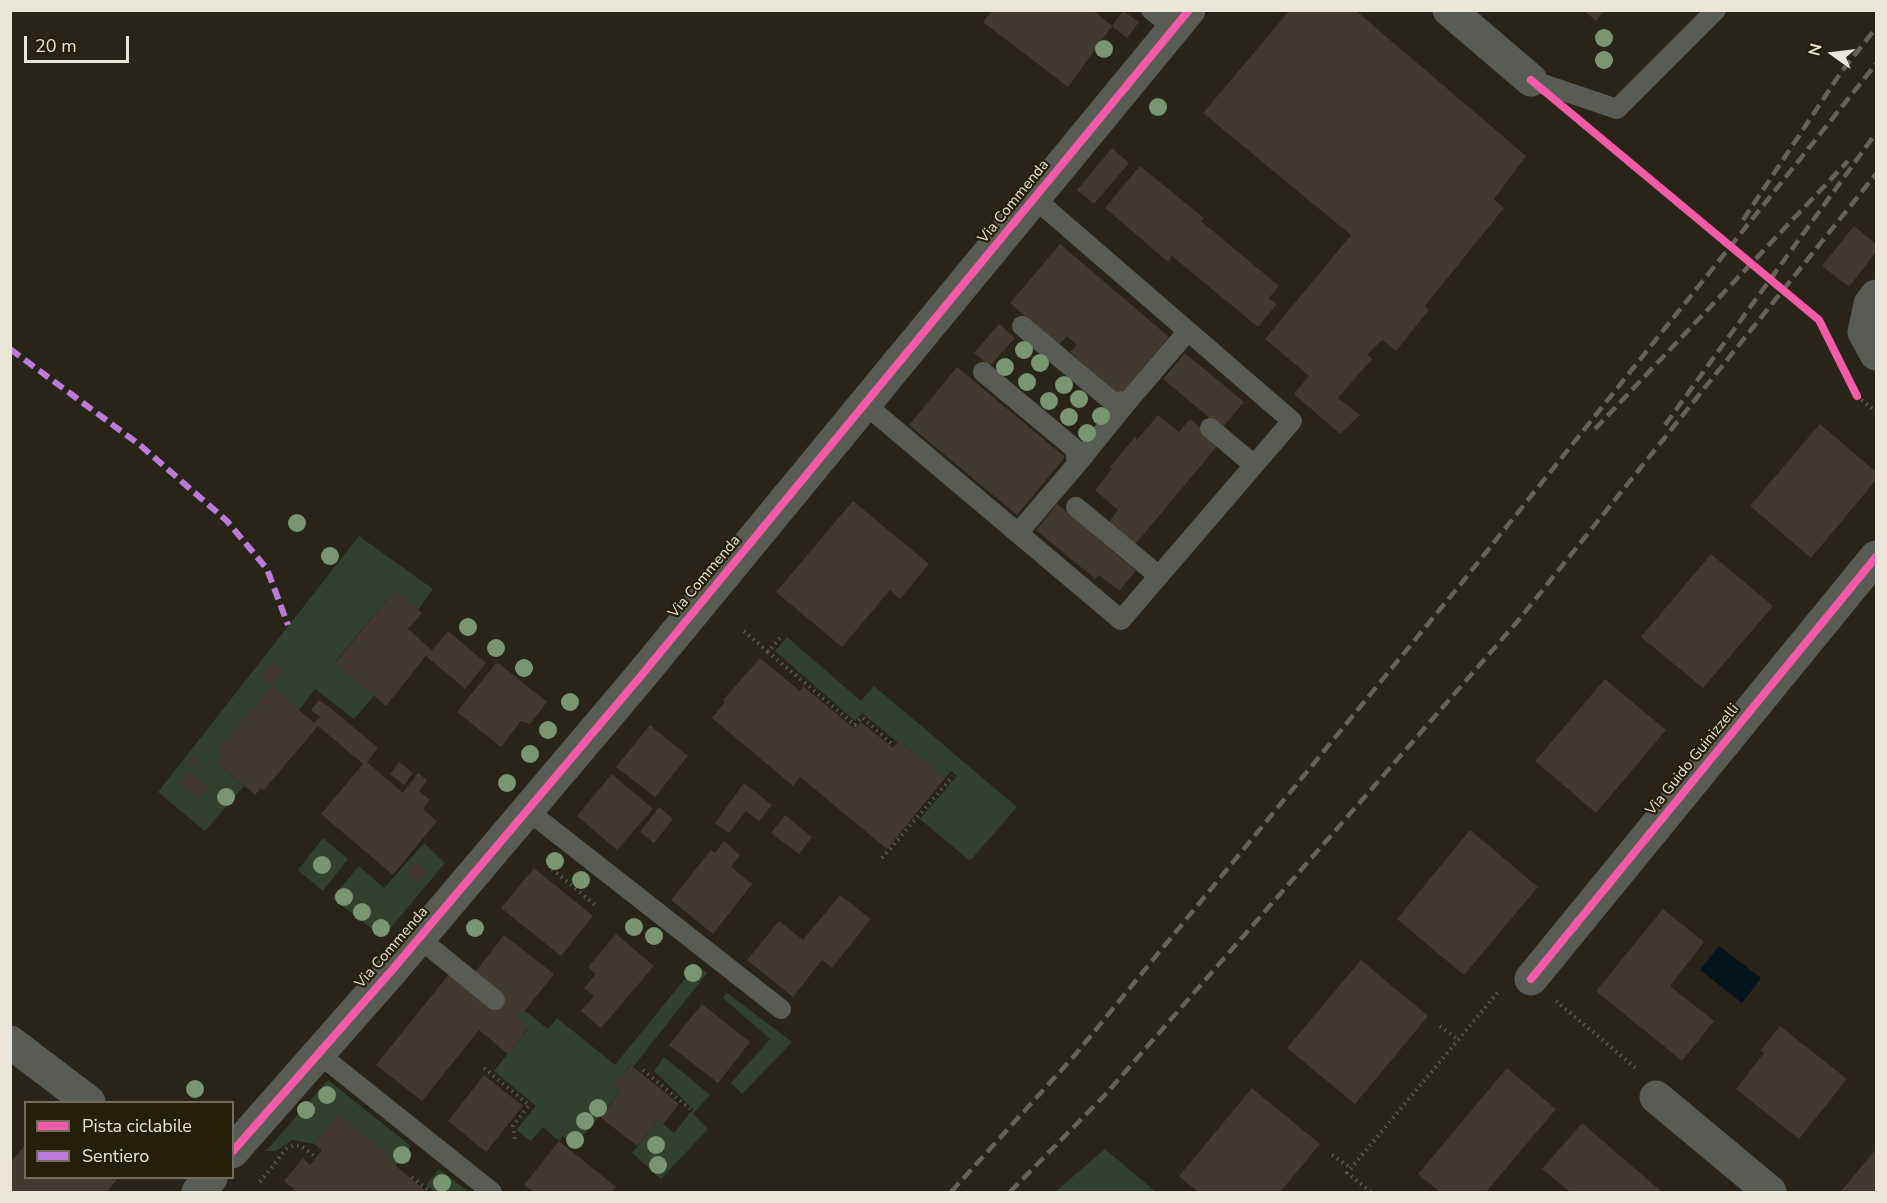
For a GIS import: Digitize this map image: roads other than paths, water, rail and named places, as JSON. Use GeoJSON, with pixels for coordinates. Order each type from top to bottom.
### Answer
{"type":"FeatureCollection","features":[{"type":"Feature","properties":{"kind":"street"},"geometry":{"type":"LineString","coordinates":[[1449,10],[1531,81]]}},
{"type":"Feature","properties":{"kind":"street","name":"Via Commenda"},"geometry":{"type":"LineString","coordinates":[[234,1150],[419,938],[866,405],[1034,198],[1172,17]]}},
{"type":"Feature","properties":{"kind":"street"},"geometry":{"type":"LineString","coordinates":[[1876,296],[1870,304],[1864,332],[1876,354]]}},
{"type":"Feature","properties":{"kind":"street","name":"Via Guido Guinizzelli"},"geometry":{"type":"LineString","coordinates":[[1531,980],[1876,557]]}},
{"type":"Feature","properties":{"kind":"street"},"geometry":{"type":"LineString","coordinates":[[10,1042],[88,1101]]}},
{"type":"Feature","properties":{"kind":"street"},"geometry":{"type":"LineString","coordinates":[[1656,1097],[1770,1192]]}},
{"type":"Feature","properties":{"kind":"lane"},"geometry":{"type":"LineString","coordinates":[[1531,81],[1617,109],[1716,10]]}},
{"type":"Feature","properties":{"kind":"lane"},"geometry":{"type":"LineString","coordinates":[[866,405],[1120,620],[1292,422],[1034,198]]}},
{"type":"Feature","properties":{"kind":"lane"},"geometry":{"type":"LineString","coordinates":[[1022,326],[1113,402],[1128,401]]}},
{"type":"Feature","properties":{"kind":"lane"},"geometry":{"type":"LineString","coordinates":[[1018,533],[1188,331]]}},
{"type":"Feature","properties":{"kind":"lane"},"geometry":{"type":"LineString","coordinates":[[983,372],[1075,449],[1077,464]]}},
{"type":"Feature","properties":{"kind":"lane"},"geometry":{"type":"LineString","coordinates":[[1210,428],[1254,465]]}},
{"type":"Feature","properties":{"kind":"lane"},"geometry":{"type":"LineString","coordinates":[[1076,507],[1159,576]]}},
{"type":"Feature","properties":{"kind":"lane"},"geometry":{"type":"LineString","coordinates":[[527,810],[781,1009]]}},
{"type":"Feature","properties":{"kind":"lane"},"geometry":{"type":"LineString","coordinates":[[419,938],[495,1000]]}},
{"type":"Feature","properties":{"kind":"lane"},"geometry":{"type":"LineString","coordinates":[[319,1054],[492,1192]]}},
{"type":"Feature","properties":{"kind":"railway"},"geometry":{"type":"LineString","coordinates":[[1743,220],[1842,71],[1876,28]]}},
{"type":"Feature","properties":{"kind":"railway"},"geometry":{"type":"LineString","coordinates":[[951,1192],[1075,1055],[1464,580],[1876,64]]}},
{"type":"Feature","properties":{"kind":"railway"},"geometry":{"type":"LineString","coordinates":[[1665,425],[1876,133]]}},
{"type":"Feature","properties":{"kind":"railway"},"geometry":{"type":"LineString","coordinates":[[1595,429],[1848,161]]}},
{"type":"Feature","properties":{"kind":"railway"},"geometry":{"type":"LineString","coordinates":[[1010,1192],[1105,1095],[1517,622],[1876,174]]}}]}
